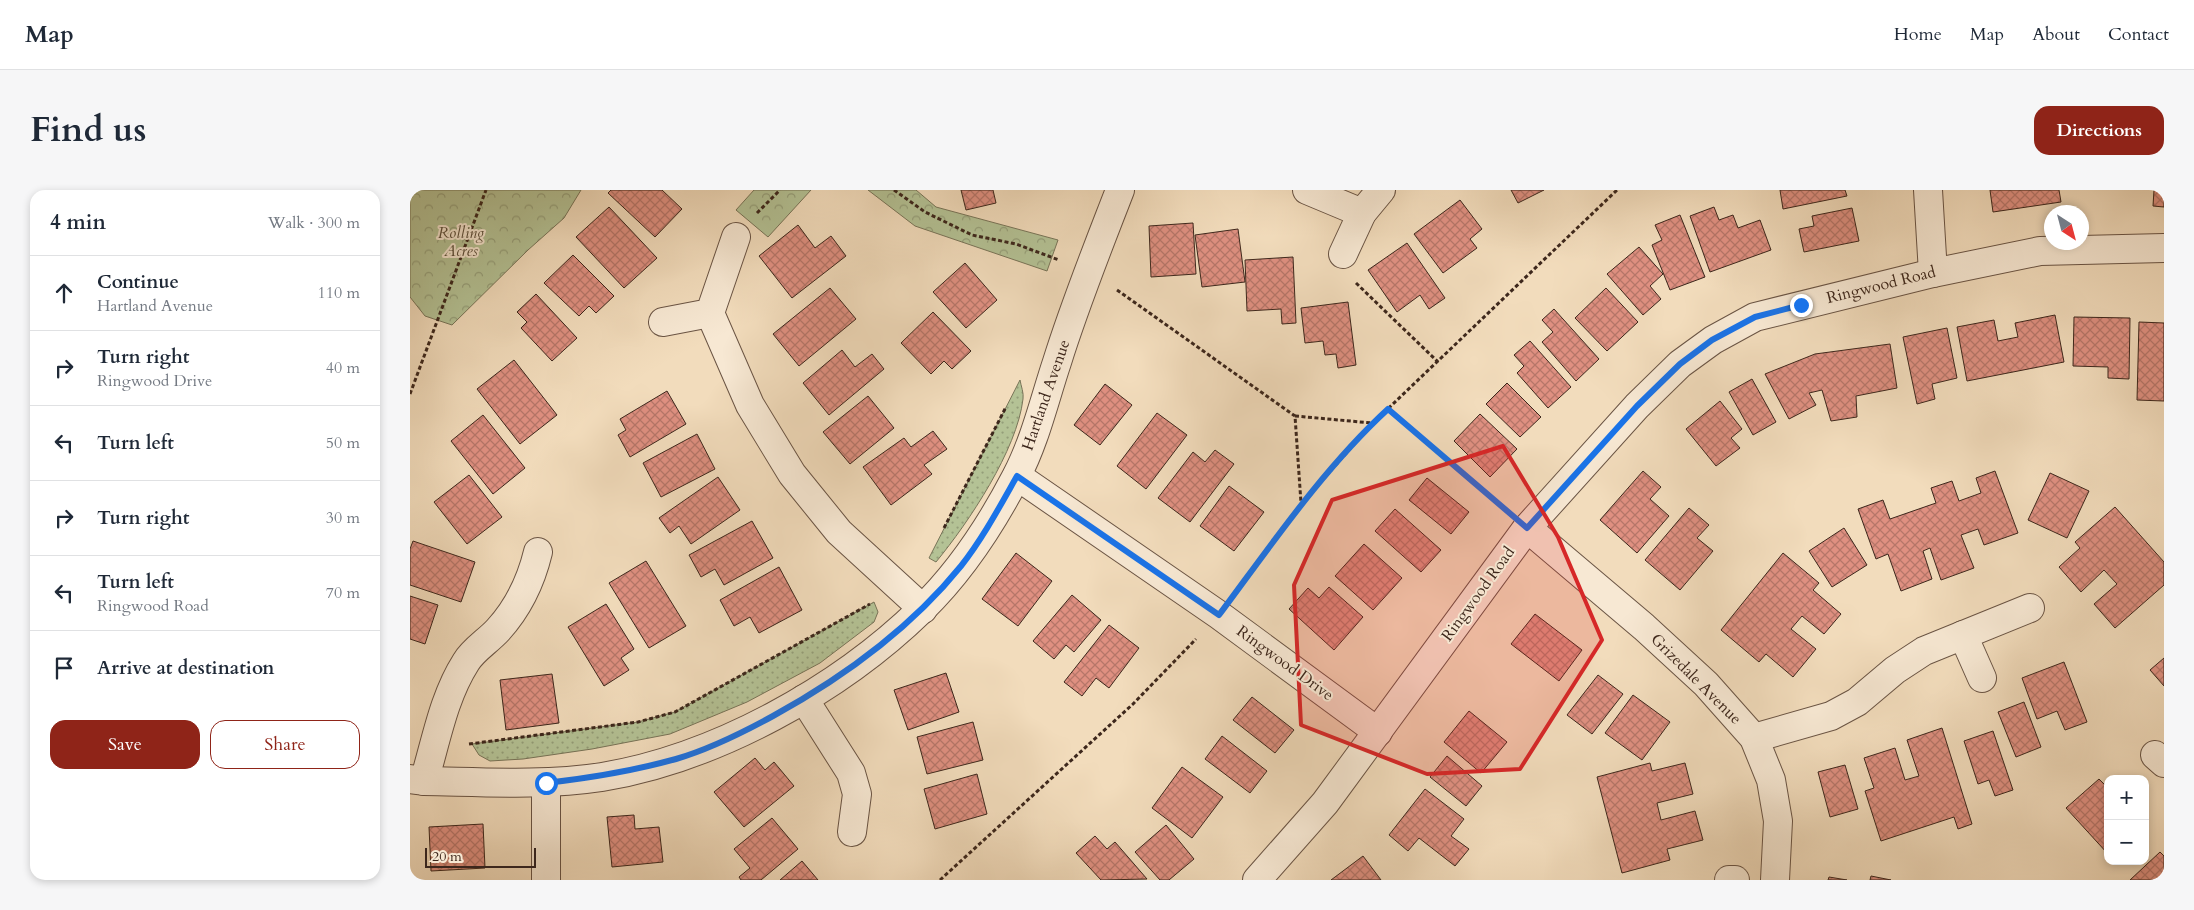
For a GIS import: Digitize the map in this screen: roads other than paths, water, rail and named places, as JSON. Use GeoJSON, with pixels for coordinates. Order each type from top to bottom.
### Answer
{"type":"FeatureCollection","features":[{"type":"Feature","properties":{"kind":"street","name":"Hartland Avenue"},"geometry":{"type":"LineString","coordinates":[[417,780],[546,783],[602,777],[677,758],[738,735],[804,699],[872,654],[923,609],[961,566],[984,534],[1017,476],[1039,423],[1056,363],[1120,190]]}},
{"type":"Feature","properties":{"kind":"street"},"geometry":{"type":"LineString","coordinates":[[1307,190],[1362,213]]}},
{"type":"Feature","properties":{"kind":"street"},"geometry":{"type":"LineString","coordinates":[[1343,254],[1362,213],[1380,190]]}},
{"type":"Feature","properties":{"kind":"street"},"geometry":{"type":"LineString","coordinates":[[1928,190],[1933,272]]}},
{"type":"Feature","properties":{"kind":"street"},"geometry":{"type":"LineString","coordinates":[[736,237],[710,313],[750,405],[792,474],[839,532],[923,609]]}},
{"type":"Feature","properties":{"kind":"street","name":"Ringwood Road"},"geometry":{"type":"LineString","coordinates":[[1257,880],[1325,803],[1527,528],[1637,406],[1680,364],[1712,340],[1755,317],[1933,272],[2040,251],[2164,248]]}},
{"type":"Feature","properties":{"kind":"street"},"geometry":{"type":"LineString","coordinates":[[663,322],[710,313]]}},
{"type":"Feature","properties":{"kind":"street","name":"Ringwood Drive"},"geometry":{"type":"LineString","coordinates":[[1017,476],[1219,615],[1378,732]]}},
{"type":"Feature","properties":{"kind":"street","name":"Grizedale Avenue"},"geometry":{"type":"LineString","coordinates":[[1527,528],[1644,627],[1692,672],[1754,738],[1770,780],[1778,821],[1775,880]]}},
{"type":"Feature","properties":{"kind":"street"},"geometry":{"type":"LineString","coordinates":[[417,780],[434,749],[451,689],[467,660],[498,630],[517,604],[533,572],[538,552]]}},
{"type":"Feature","properties":{"kind":"street"},"geometry":{"type":"LineString","coordinates":[[1754,738],[1831,716],[1858,702],[1895,670],[1924,651],[2030,608]]}},
{"type":"Feature","properties":{"kind":"street"},"geometry":{"type":"LineString","coordinates":[[1963,635],[1982,678]]}},
{"type":"Feature","properties":{"kind":"street"},"geometry":{"type":"LineString","coordinates":[[804,699],[851,773],[857,794],[852,832]]}},
{"type":"Feature","properties":{"kind":"street"},"geometry":{"type":"LineString","coordinates":[[546,783],[546,880]]}},
{"type":"Feature","properties":{"kind":"street"},"geometry":{"type":"LineString","coordinates":[[1729,880],[1734,880]]}},
{"type":"Feature","properties":{"kind":"park label","name":"Rolling Acres"},"geometry":{"type":"Point","coordinates":[461,242]}}]}
